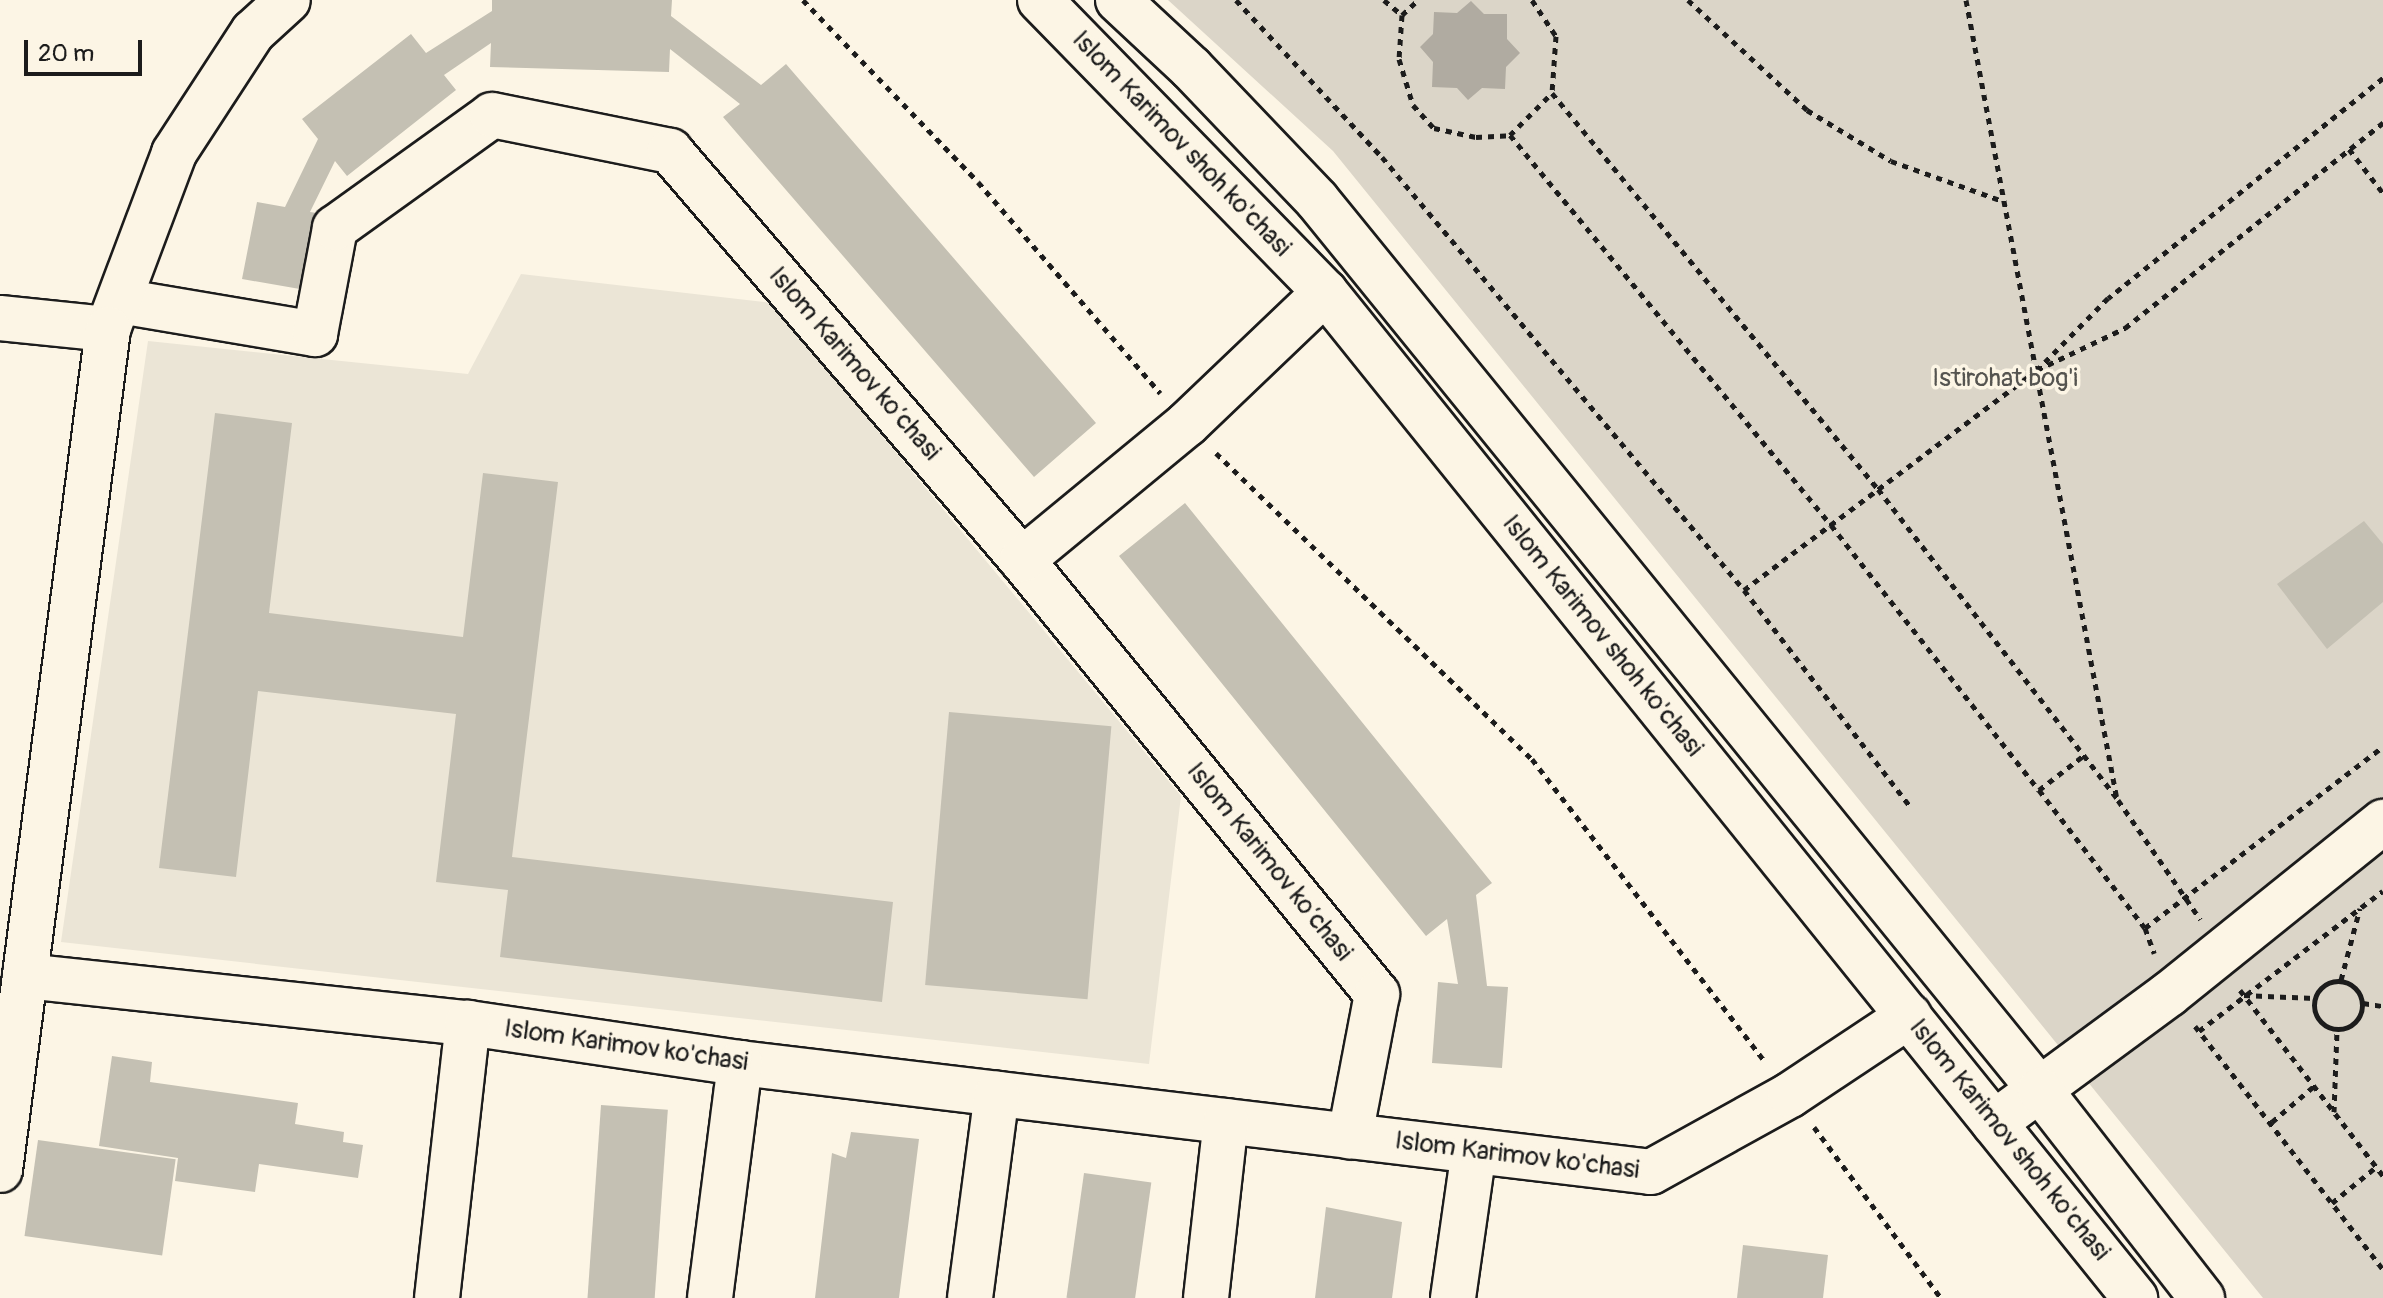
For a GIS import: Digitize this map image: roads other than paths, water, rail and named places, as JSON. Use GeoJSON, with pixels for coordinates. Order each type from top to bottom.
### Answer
{"type":"FeatureCollection","features":[{"type":"Feature","properties":{"kind":"street"},"geometry":{"type":"LineString","coordinates":[[0,1170],[114,315],[174,153],[253,32],[288,0]]}},
{"type":"Feature","properties":{"kind":"street","name":"Islom Karimov shoh ko'chasi"},"geometry":{"type":"LineString","coordinates":[[1040,0],[1325,292],[2135,1298]]}},
{"type":"Feature","properties":{"kind":"street","name":"Islom Karimov shoh ko'chasi"},"geometry":{"type":"LineString","coordinates":[[1118,0],[1191,68],[1317,200],[2040,1090],[2202,1298]]}},
{"type":"Feature","properties":{"kind":"street","name":"Islom Karimov ko‘chasi"},"geometry":{"type":"LineString","coordinates":[[114,315],[315,334],[335,228],[492,115],[670,151],[1022,560],[1377,994],[1350,1136]]}},
{"type":"Feature","properties":{"kind":"street"},"geometry":{"type":"LineString","coordinates":[[1022,560],[1187,424],[1325,292]]}},
{"type":"Feature","properties":{"kind":"street"},"geometry":{"type":"LineString","coordinates":[[0,318],[114,315]]}},
{"type":"Feature","properties":{"kind":"street"},"geometry":{"type":"LineString","coordinates":[[1994,1123],[2169,994],[2383,822]]}},
{"type":"Feature","properties":{"kind":"street","name":"Islom Karimov ko'chasi"},"geometry":{"type":"LineString","coordinates":[[25,976],[468,1023],[740,1063],[1651,1172],[1790,1095],[1909,1016]]}},
{"type":"Feature","properties":{"kind":"street"},"geometry":{"type":"LineString","coordinates":[[437,1298],[468,1023]]}},
{"type":"Feature","properties":{"kind":"street"},"geometry":{"type":"LineString","coordinates":[[710,1298],[740,1063]]}},
{"type":"Feature","properties":{"kind":"street"},"geometry":{"type":"LineString","coordinates":[[970,1298],[997,1094]]}},
{"type":"Feature","properties":{"kind":"street"},"geometry":{"type":"LineString","coordinates":[[1206,1298],[1226,1121]]}},
{"type":"Feature","properties":{"kind":"street"},"geometry":{"type":"LineString","coordinates":[[1453,1298],[1474,1151]]}},
{"type":"Feature","properties":{"kind":"park label","name":"Istirohat bog'i"},"geometry":{"type":"Point","coordinates":[2005,379]}}]}
